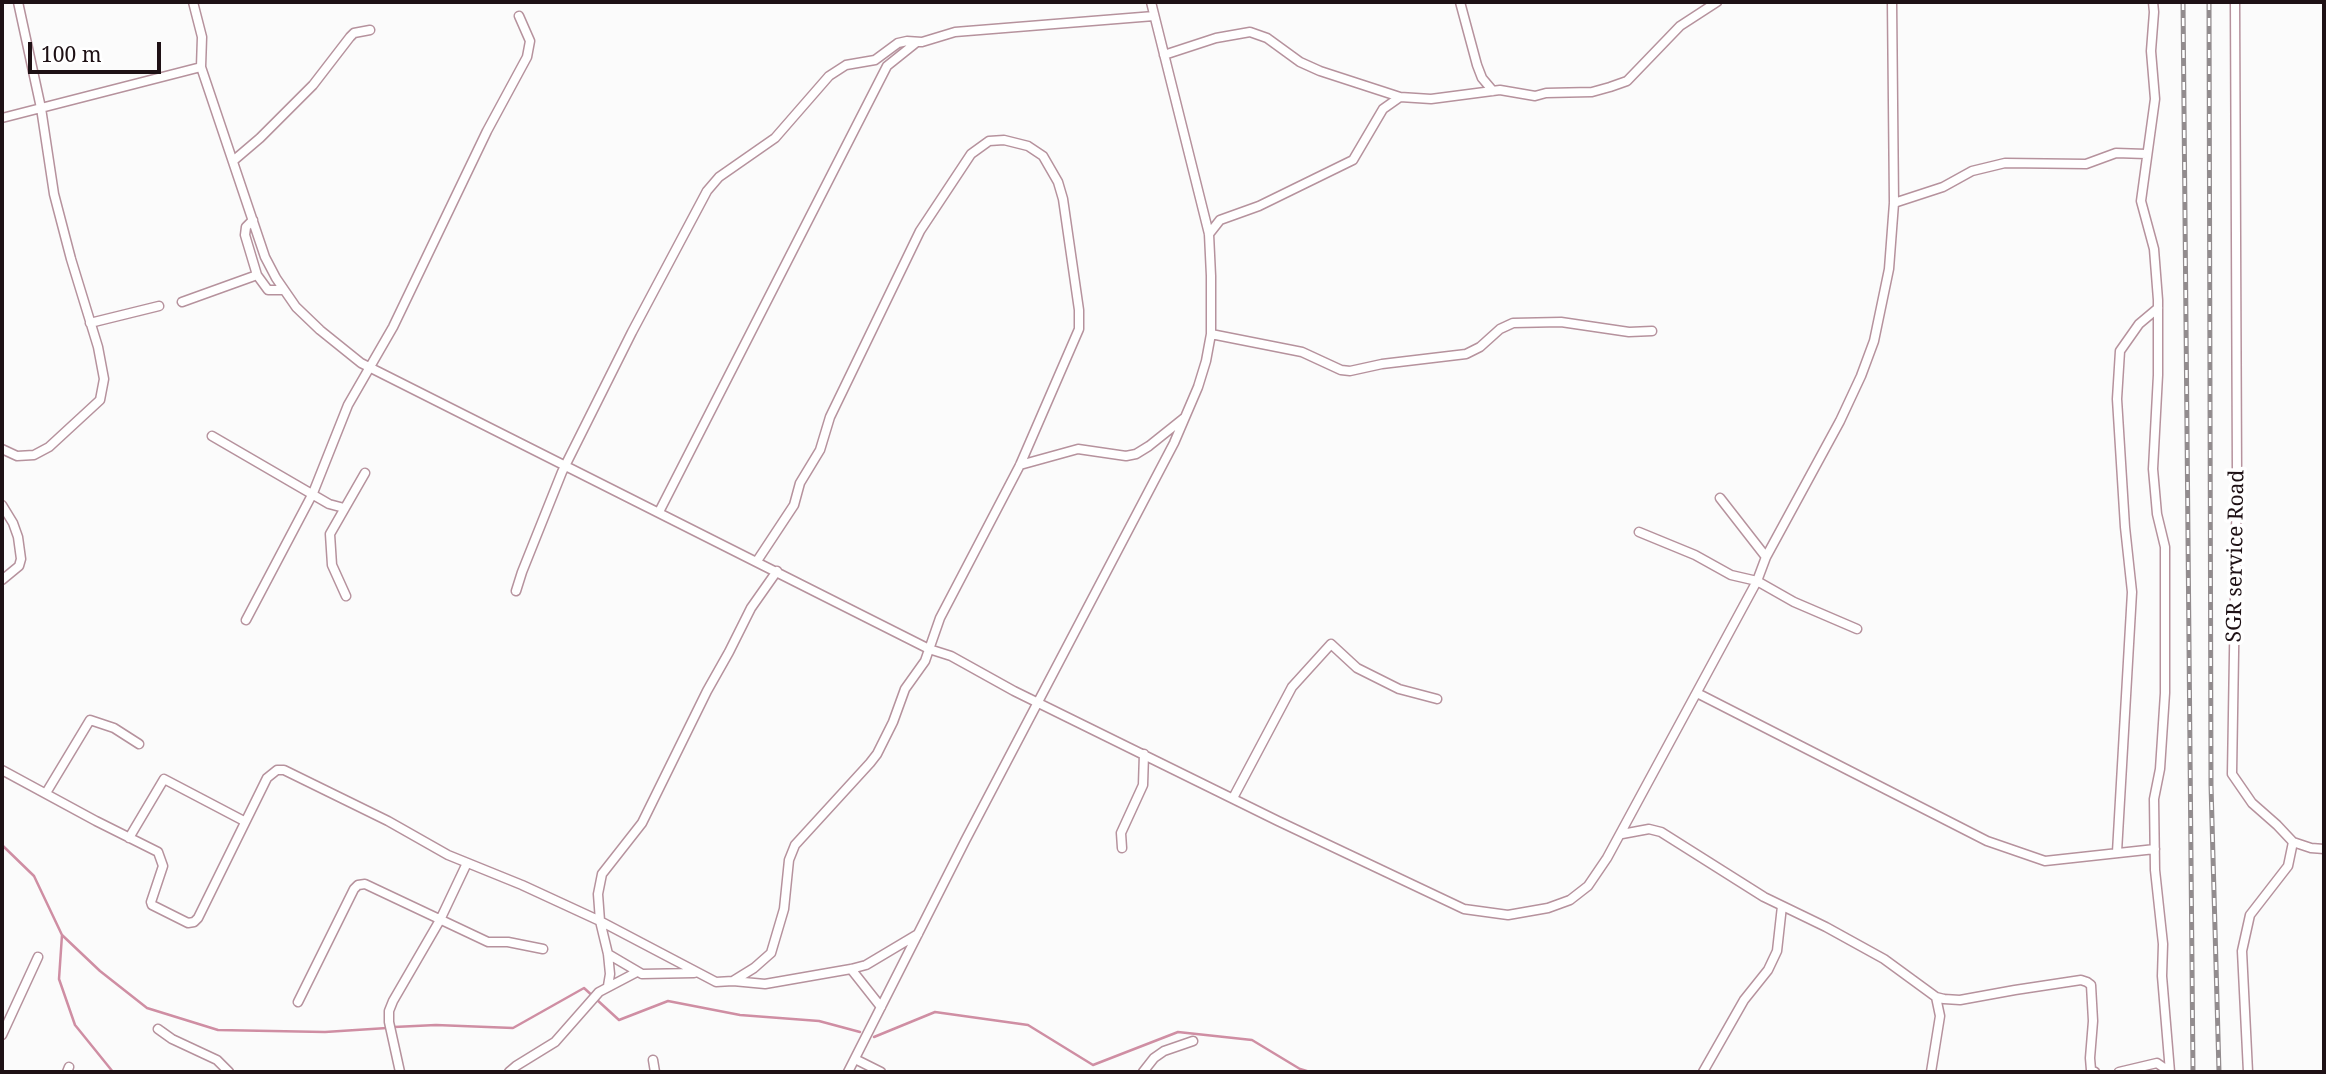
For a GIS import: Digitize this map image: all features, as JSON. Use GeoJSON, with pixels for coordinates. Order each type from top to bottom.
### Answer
{"type":"FeatureCollection","features":[{"type":"Feature","properties":{"kind":"street"},"geometry":{"type":"LineString","coordinates":[[2,449],[17,456],[34,455],[49,447],[100,400],[104,379],[54,194],[41,108],[18,2]]}},
{"type":"Feature","properties":{"kind":"street"},"geometry":{"type":"LineString","coordinates":[[193,2],[202,37],[201,67],[265,257],[296,307],[361,363],[929,649],[951,656],[1039,703],[1233,798],[1464,909],[1508,915],[1548,908],[1570,900],[1588,886],[1622,834],[1840,421],[1874,341],[1889,268],[1894,203],[1892,2]]}},
{"type":"Feature","properties":{"kind":"street"},"geometry":{"type":"LineString","coordinates":[[848,1072],[965,841],[1174,443],[1206,361],[1212,276],[1209,234],[1151,2]]}},
{"type":"Feature","properties":{"kind":"street"},"geometry":{"type":"LineString","coordinates":[[1460,2],[1477,65],[1482,78],[1493,91]]}},
{"type":"Feature","properties":{"kind":"street"},"geometry":{"type":"LineString","coordinates":[[1164,55],[1182,47],[1250,32],[1267,38],[1300,62],[1320,71],[1400,97],[1431,99],[1493,91],[1535,96],[1546,93],[1592,92],[1627,80],[1680,26],[1717,2]]}},
{"type":"Feature","properties":{"kind":"street"},"geometry":{"type":"LineString","coordinates":[[2153,2],[2153,124],[2146,154],[2141,201],[2154,249],[2158,308],[2153,469],[2157,514],[2165,547],[2165,693],[2160,769],[2154,799],[2158,910],[2163,944],[2162,976],[2170,1072]]}},
{"type":"Feature","properties":{"kind":"street","name":"SGR service Road"},"geometry":{"type":"LineString","coordinates":[[2235,2],[2237,474],[2232,774],[2252,803],[2293,842]]}},
{"type":"Feature","properties":{"kind":"street"},"geometry":{"type":"LineString","coordinates":[[246,620],[313,493],[348,405],[393,327],[487,131],[527,57],[530,41],[519,16]]}},
{"type":"Feature","properties":{"kind":"street"},"geometry":{"type":"LineString","coordinates":[[516,591],[566,465],[632,332],[713,182],[775,138],[834,72],[846,65],[875,60],[902,42],[917,42],[955,32],[1154,16]]}},
{"type":"Feature","properties":{"kind":"street"},"geometry":{"type":"LineString","coordinates":[[233,161],[313,85],[354,33],[370,30]]}},
{"type":"Feature","properties":{"kind":"street"},"geometry":{"type":"LineString","coordinates":[[659,512],[887,66],[917,42]]}},
{"type":"Feature","properties":{"kind":"street"},"geometry":{"type":"LineString","coordinates":[[2,118],[201,67]]}},
{"type":"Feature","properties":{"kind":"street"},"geometry":{"type":"LineString","coordinates":[[1209,234],[1220,220],[1259,206],[1353,160],[1385,106],[1400,97]]}},
{"type":"Feature","properties":{"kind":"street"},"geometry":{"type":"LineString","coordinates":[[733,981],[771,953],[784,909],[789,860],[795,845],[870,763],[893,722],[905,690],[921,669],[940,618],[1020,465],[1079,329],[1079,310],[1063,199],[1058,182],[1043,156],[1028,146],[1004,140],[989,141],[971,154],[925,222],[830,417],[820,450],[800,483],[794,505],[757,561]]}},
{"type":"Feature","properties":{"kind":"street"},"geometry":{"type":"LineString","coordinates":[[1894,203],[1943,187],[1972,171],[2005,163],[2086,164],[2116,153],[2146,154]]}},
{"type":"Feature","properties":{"kind":"street"},"geometry":{"type":"LineString","coordinates":[[253,220],[247,224],[245,236],[257,275],[268,290],[283,290]]}},
{"type":"Feature","properties":{"kind":"street"},"geometry":{"type":"LineString","coordinates":[[182,302],[257,275]]}},
{"type":"Feature","properties":{"kind":"street"},"geometry":{"type":"LineString","coordinates":[[90,323],[159,306]]}},
{"type":"Feature","properties":{"kind":"street"},"geometry":{"type":"LineString","coordinates":[[2117,852],[2132,592],[2125,527],[2118,399],[2120,351],[2139,324],[2158,308]]}},
{"type":"Feature","properties":{"kind":"street"},"geometry":{"type":"LineString","coordinates":[[1210,334],[1262,342],[1309,354],[1341,370],[1350,371],[1382,364],[1466,355],[1480,347],[1500,329],[1513,323],[1561,322],[1620,331],[1651,331]]}},
{"type":"Feature","properties":{"kind":"street"},"geometry":{"type":"LineString","coordinates":[[1020,465],[1078,449],[1126,456],[1136,454],[1186,417]]}},
{"type":"Feature","properties":{"kind":"street"},"geometry":{"type":"LineString","coordinates":[[212,436],[329,504],[344,508]]}},
{"type":"Feature","properties":{"kind":"street"},"geometry":{"type":"LineString","coordinates":[[346,596],[335,574],[329,544],[333,526],[365,474]]}},
{"type":"Feature","properties":{"kind":"street"},"geometry":{"type":"LineString","coordinates":[[1720,498],[1766,557]]}},
{"type":"Feature","properties":{"kind":"street"},"geometry":{"type":"LineString","coordinates":[[2,505],[18,537],[21,559],[19,566],[2,580]]}},
{"type":"Feature","properties":{"kind":"street"},"geometry":{"type":"LineString","coordinates":[[2,513],[11,533],[18,537]]}},
{"type":"Feature","properties":{"kind":"street"},"geometry":{"type":"LineString","coordinates":[[1639,532],[1695,555],[1731,575],[1757,581],[1794,602],[1857,629]]}},
{"type":"Feature","properties":{"kind":"street"},"geometry":{"type":"LineString","coordinates":[[608,986],[608,954],[600,921],[598,894],[603,874],[610,861],[642,823],[751,608],[777,571]]}},
{"type":"Feature","properties":{"kind":"street"},"geometry":{"type":"LineString","coordinates":[[1233,798],[1292,687],[1331,644],[1357,668],[1399,689],[1437,699]]}},
{"type":"Feature","properties":{"kind":"street"},"geometry":{"type":"LineString","coordinates":[[1697,693],[1987,841],[2045,861],[2155,849]]}},
{"type":"Feature","properties":{"kind":"street"},"geometry":{"type":"LineString","coordinates":[[46,793],[90,720],[114,729],[139,744]]}},
{"type":"Feature","properties":{"kind":"street"},"geometry":{"type":"LineString","coordinates":[[1122,848],[1121,832],[1143,785],[1144,754]]}},
{"type":"Feature","properties":{"kind":"street"},"geometry":{"type":"LineString","coordinates":[[2,770],[158,852],[163,866],[152,905],[188,923],[194,922],[267,778],[277,770],[284,770],[388,821],[448,855],[600,921],[694,973],[716,982],[765,984],[851,969],[866,965],[919,934]]}},
{"type":"Feature","properties":{"kind":"street"},"geometry":{"type":"LineString","coordinates":[[129,838],[164,779],[244,821]]}},
{"type":"Feature","properties":{"kind":"street"},"geometry":{"type":"LineString","coordinates":[[1622,834],[1649,829],[1661,832],[1782,906],[1826,926],[1884,959],[1944,999],[1960,1000],[2081,980],[2087,982],[2091,985],[2093,1021],[2091,1070],[2095,1072]]}},
{"type":"Feature","properties":{"kind":"street"},"geometry":{"type":"LineString","coordinates":[[2248,1072],[2242,951],[2250,915],[2288,866],[2293,842],[2324,849]]}},
{"type":"Feature","properties":{"kind":"street"},"geometry":{"type":"LineString","coordinates":[[400,1072],[389,1022],[393,1001],[440,919],[467,863]]}},
{"type":"Feature","properties":{"kind":"street"},"geometry":{"type":"LineString","coordinates":[[298,1002],[358,885],[365,884],[488,942],[508,942],[543,949]]}},
{"type":"Feature","properties":{"kind":"street"},"geometry":{"type":"LineString","coordinates":[[1703,1072],[1744,1000],[1768,970],[1777,951],[1782,906]]}},
{"type":"Feature","properties":{"kind":"street"},"geometry":{"type":"LineString","coordinates":[[608,954],[637,972],[648,975],[694,973]]}},
{"type":"Feature","properties":{"kind":"street"},"geometry":{"type":"LineString","coordinates":[[2,1035],[38,957]]}},
{"type":"Feature","properties":{"kind":"street"},"geometry":{"type":"LineString","coordinates":[[851,969],[881,1007]]}},
{"type":"Feature","properties":{"kind":"street"},"geometry":{"type":"LineString","coordinates":[[509,1072],[555,1042],[594,997],[608,986],[637,972]]}},
{"type":"Feature","properties":{"kind":"street"},"geometry":{"type":"LineString","coordinates":[[1931,1072],[1940,1016],[1936,996]]}},
{"type":"Feature","properties":{"kind":"street"},"geometry":{"type":"LineString","coordinates":[[158,1029],[172,1039],[217,1060],[229,1072]]}},
{"type":"Feature","properties":{"kind":"street"},"geometry":{"type":"LineString","coordinates":[[1143,1072],[1154,1058],[1164,1051],[1193,1041]]}},
{"type":"Feature","properties":{"kind":"street"},"geometry":{"type":"LineString","coordinates":[[855,1059],[881,1072]]}},
{"type":"Feature","properties":{"kind":"street"},"geometry":{"type":"LineString","coordinates":[[653,1060],[655,1072]]}},
{"type":"Feature","properties":{"kind":"street"},"geometry":{"type":"LineString","coordinates":[[2119,1072],[2157,1063],[2170,1072]]}},
{"type":"Feature","properties":{"kind":"waterway"},"geometry":{"type":"LineString","coordinates":[[2,845],[34,876],[62,935],[100,971],[147,1008],[218,1030],[325,1032],[387,1028]]}},
{"type":"Feature","properties":{"kind":"waterway"},"geometry":{"type":"LineString","coordinates":[[62,935],[59,979],[75,1025],[113,1072]]}},
{"type":"Feature","properties":{"kind":"waterway"},"geometry":{"type":"LineString","coordinates":[[394,1027],[436,1025],[513,1028],[584,988],[619,1020],[668,1001],[740,1015],[819,1021],[860,1032]]}},
{"type":"Feature","properties":{"kind":"waterway"},"geometry":{"type":"LineString","coordinates":[[874,1037],[935,1012],[1028,1025],[1093,1065],[1178,1032],[1252,1040],[1300,1069],[1310,1072]]}},
{"type":"Feature","properties":{"kind":"railway"},"geometry":{"type":"LineString","coordinates":[[2183,2],[2193,1072]]}},
{"type":"Feature","properties":{"kind":"railway"},"geometry":{"type":"LineString","coordinates":[[2209,2],[2211,785],[2219,1072]]}}]}
